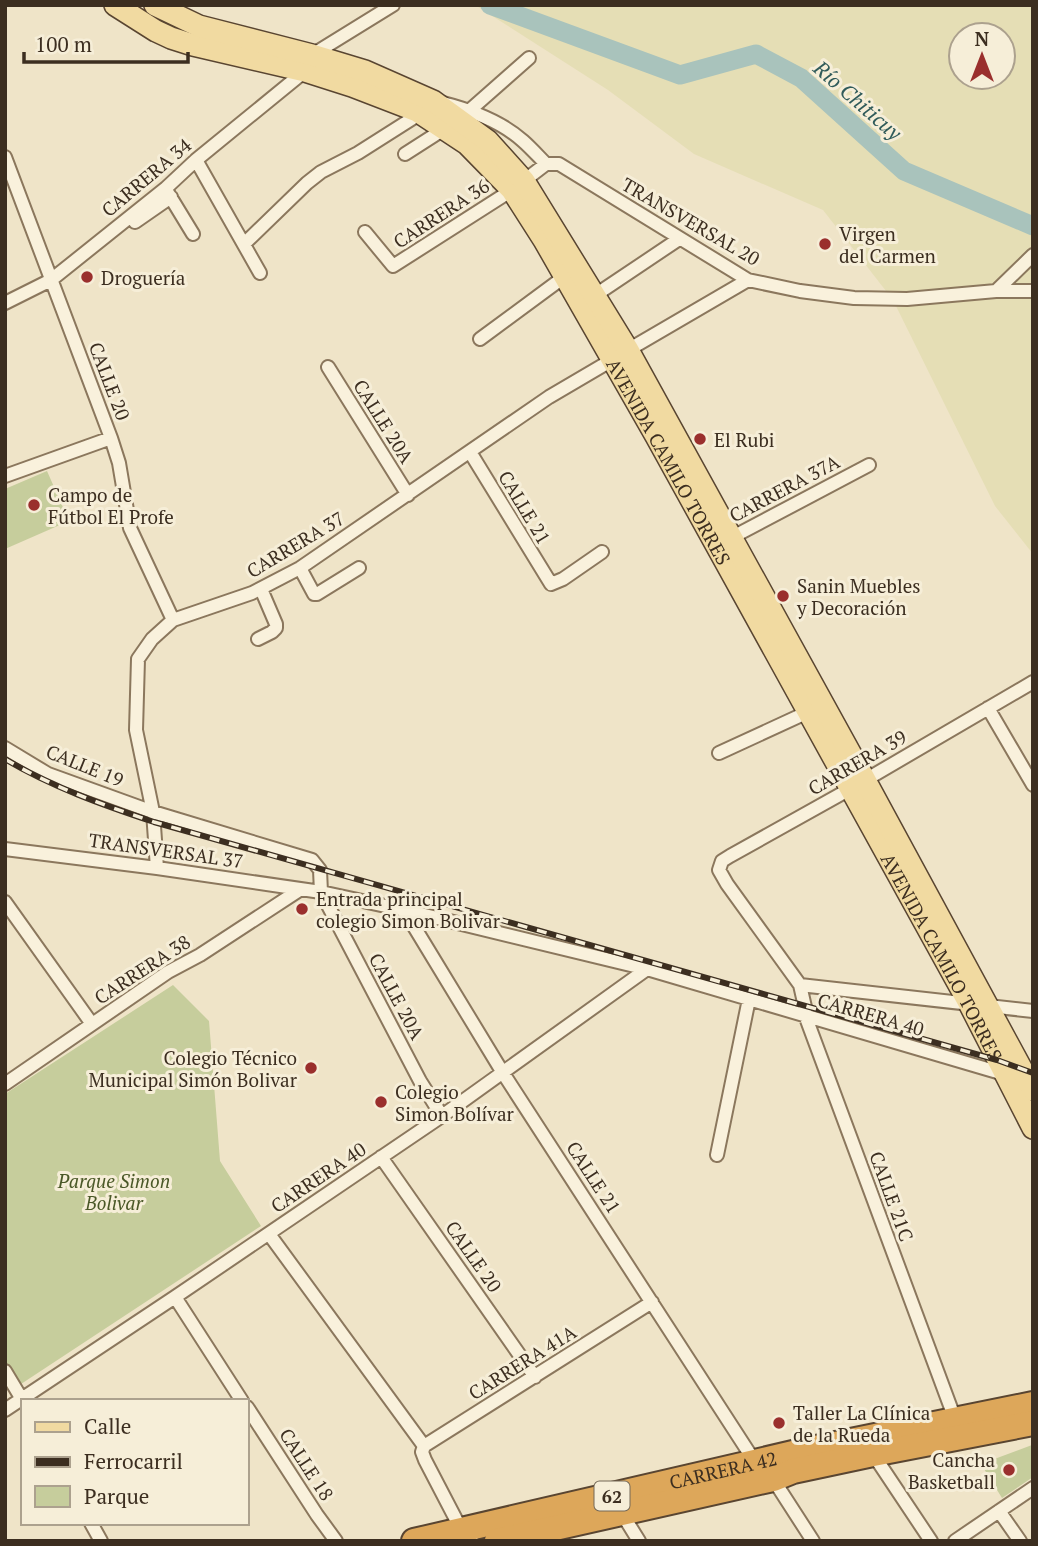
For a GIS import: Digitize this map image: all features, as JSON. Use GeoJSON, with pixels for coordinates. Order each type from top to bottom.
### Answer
{"type":"FeatureCollection","features":[{"type":"Feature","properties":{"kind":"highway","name":"CARRERA 42"},"geometry":{"type":"LineString","coordinates":[[497,1541],[621,1512],[955,1419],[1032,1419]]}},
{"type":"Feature","properties":{"kind":"highway","name":"CARRERA 42"},"geometry":{"type":"LineString","coordinates":[[414,1541],[467,1536],[764,1471],[793,1472],[1032,1419]]}},
{"type":"Feature","properties":{"kind":"main road","name":"AVENIDA CAMILO TORRES"},"geometry":{"type":"LineString","coordinates":[[115,5],[156,31],[182,42],[309,63]]}},
{"type":"Feature","properties":{"kind":"main road","name":"AVENIDA CAMILO TORRES"},"geometry":{"type":"LineString","coordinates":[[155,5],[199,26],[309,63],[352,86],[427,107],[488,141],[594,296],[639,405],[724,541],[1028,1095],[1033,1128]]}},
{"type":"Feature","properties":{"kind":"main road","name":"AVENIDA CAMILO TORRES"},"geometry":{"type":"LineString","coordinates":[[427,107],[444,128],[518,186],[564,277],[620,355]]}},
{"type":"Feature","properties":{"kind":"main road","name":"AVENIDA CAMILO TORRES"},"geometry":{"type":"LineString","coordinates":[[724,541],[808,712],[857,785]]}},
{"type":"Feature","properties":{"kind":"main road","name":"AVENIDA CAMILO TORRES"},"geometry":{"type":"LineString","coordinates":[[978,1005],[1004,1074],[1028,1095]]}},
{"type":"Feature","properties":{"kind":"street","name":"CARRERA 34"},"geometry":{"type":"LineString","coordinates":[[5,303],[51,279],[120,224],[168,193],[196,160],[309,63],[393,5]]}},
{"type":"Feature","properties":{"kind":"street"},"geometry":{"type":"LineString","coordinates":[[470,110],[529,58]]}},
{"type":"Feature","properties":{"kind":"street"},"geometry":{"type":"LineString","coordinates":[[244,244],[321,172],[358,153],[427,107]]}},
{"type":"Feature","properties":{"kind":"street","name":"TRANSVERSAL 20"},"geometry":{"type":"LineString","coordinates":[[427,107],[470,110],[516,135],[547,164],[559,164],[748,280],[800,291],[854,298],[907,299],[996,291]]}},
{"type":"Feature","properties":{"kind":"street"},"geometry":{"type":"LineString","coordinates":[[405,154],[444,128]]}},
{"type":"Feature","properties":{"kind":"street","name":"CALLE 20"},"geometry":{"type":"LineString","coordinates":[[5,157],[111,438],[119,463],[131,527],[173,620]]}},
{"type":"Feature","properties":{"kind":"street"},"geometry":{"type":"LineString","coordinates":[[196,160],[260,273]]}},
{"type":"Feature","properties":{"kind":"street"},"geometry":{"type":"LineString","coordinates":[[518,186],[547,164]]}},
{"type":"Feature","properties":{"kind":"street","name":"CARRERA 36"},"geometry":{"type":"LineString","coordinates":[[365,232],[393,266],[518,186]]}},
{"type":"Feature","properties":{"kind":"street"},"geometry":{"type":"LineString","coordinates":[[168,193],[193,234]]}},
{"type":"Feature","properties":{"kind":"street"},"geometry":{"type":"LineString","coordinates":[[594,296],[679,239]]}},
{"type":"Feature","properties":{"kind":"street"},"geometry":{"type":"LineString","coordinates":[[996,291],[1033,256]]}},
{"type":"Feature","properties":{"kind":"street"},"geometry":{"type":"LineString","coordinates":[[480,339],[564,277]]}},
{"type":"Feature","properties":{"kind":"street","name":"CARRERA 37"},"geometry":{"type":"LineString","coordinates":[[158,868],[153,812],[136,730],[138,659],[152,639],[173,620],[252,593],[300,568],[549,397],[748,280]]}},
{"type":"Feature","properties":{"kind":"street"},"geometry":{"type":"LineString","coordinates":[[996,291],[1033,291]]}},
{"type":"Feature","properties":{"kind":"street","name":"CALLE 20A"},"geometry":{"type":"LineString","coordinates":[[328,367],[408,495]]}},
{"type":"Feature","properties":{"kind":"street"},"geometry":{"type":"LineString","coordinates":[[5,476],[111,438]]}},
{"type":"Feature","properties":{"kind":"street","name":"CALLE 21"},"geometry":{"type":"LineString","coordinates":[[470,452],[551,584],[602,552]]}},
{"type":"Feature","properties":{"kind":"street","name":"CARRERA 37A"},"geometry":{"type":"LineString","coordinates":[[724,541],[869,465]]}},
{"type":"Feature","properties":{"kind":"street"},"geometry":{"type":"LineString","coordinates":[[300,568],[314,594],[359,568]]}},
{"type":"Feature","properties":{"kind":"street"},"geometry":{"type":"LineString","coordinates":[[258,639],[276,628],[261,589]]}},
{"type":"Feature","properties":{"kind":"street","name":"CARRERA 39"},"geometry":{"type":"LineString","coordinates":[[800,985],[727,884],[719,870],[722,861],[1033,682]]}},
{"type":"Feature","properties":{"kind":"street"},"geometry":{"type":"LineString","coordinates":[[988,708],[1033,785]]}},
{"type":"Feature","properties":{"kind":"street"},"geometry":{"type":"LineString","coordinates":[[719,753],[808,712]]}},
{"type":"Feature","properties":{"kind":"street","name":"CALLE 19"},"geometry":{"type":"LineString","coordinates":[[5,748],[48,774],[153,812]]}},
{"type":"Feature","properties":{"kind":"street"},"geometry":{"type":"LineString","coordinates":[[153,812],[313,860],[320,870],[321,892]]}},
{"type":"Feature","properties":{"kind":"street","name":"TRANSVERSAL 37"},"geometry":{"type":"LineString","coordinates":[[5,849],[321,892]]}},
{"type":"Feature","properties":{"kind":"street","name":"CARRERA 38"},"geometry":{"type":"LineString","coordinates":[[5,1084],[168,972],[200,955],[301,889]]}},
{"type":"Feature","properties":{"kind":"street","name":"CALLE 20A"},"geometry":{"type":"LineString","coordinates":[[321,892],[420,1081],[442,1116]]}},
{"type":"Feature","properties":{"kind":"street","name":"CARRERA 40"},"geometry":{"type":"LineString","coordinates":[[321,892],[647,969],[1004,1074]]}},
{"type":"Feature","properties":{"kind":"street"},"geometry":{"type":"LineString","coordinates":[[5,902],[92,1024]]}},
{"type":"Feature","properties":{"kind":"street","name":"CALLE 21"},"geometry":{"type":"LineString","coordinates":[[404,910],[503,1073],[652,1302],[813,1541]]}},
{"type":"Feature","properties":{"kind":"street","name":"CARRERA 40"},"geometry":{"type":"LineString","coordinates":[[25,1399],[442,1116],[647,969]]}},
{"type":"Feature","properties":{"kind":"street","name":"CARRERA 40"},"geometry":{"type":"LineString","coordinates":[[800,985],[1033,1011]]}},
{"type":"Feature","properties":{"kind":"street","name":"CALLE 21C"},"geometry":{"type":"LineString","coordinates":[[800,985],[804,1015],[955,1419]]}},
{"type":"Feature","properties":{"kind":"street"},"geometry":{"type":"LineString","coordinates":[[717,1155],[749,999]]}},
{"type":"Feature","properties":{"kind":"street","name":"CALLE 20"},"geometry":{"type":"LineString","coordinates":[[381,1157],[535,1377]]}},
{"type":"Feature","properties":{"kind":"street"},"geometry":{"type":"LineString","coordinates":[[269,1234],[424,1446],[422,1452],[425,1460],[467,1536]]}},
{"type":"Feature","properties":{"kind":"street"},"geometry":{"type":"LineString","coordinates":[[175,1297],[241,1399]]}},
{"type":"Feature","properties":{"kind":"street","name":"CARRERA 41A"},"geometry":{"type":"LineString","coordinates":[[424,1446],[652,1302]]}},
{"type":"Feature","properties":{"kind":"street"},"geometry":{"type":"LineString","coordinates":[[5,1371],[21,1399]]}},
{"type":"Feature","properties":{"kind":"street","name":"CARRERA 40"},"geometry":{"type":"LineString","coordinates":[[5,1410],[21,1402]]}},
{"type":"Feature","properties":{"kind":"street","name":"CALLE 18"},"geometry":{"type":"LineString","coordinates":[[248,1409],[335,1541]]}},
{"type":"Feature","properties":{"kind":"street"},"geometry":{"type":"LineString","coordinates":[[873,1454],[931,1541]]}},
{"type":"Feature","properties":{"kind":"street"},"geometry":{"type":"LineString","coordinates":[[956,1541],[1033,1488]]}},
{"type":"Feature","properties":{"kind":"street"},"geometry":{"type":"LineString","coordinates":[[999,1511],[1020,1541]]}},
{"type":"Feature","properties":{"kind":"street"},"geometry":{"type":"LineString","coordinates":[[621,1512],[639,1541]]}},
{"type":"Feature","properties":{"kind":"street"},"geometry":{"type":"LineString","coordinates":[[92,1525],[101,1541]]}},
{"type":"Feature","properties":{"kind":"shaded area"},"geometry":{"type":"Polygon","coordinates":[[[475,5],[1033,5],[1033,554],[995,506],[893,300],[823,210],[694,154],[608,90],[475,5]]]}},
{"type":"Feature","properties":{"kind":"green space","name":"Campo de Fútbol El Profe"},"geometry":{"type":"Polygon","coordinates":[[[47,471],[69,521],[5,549],[5,489],[47,471]]]}},
{"type":"Feature","properties":{"kind":"green space","name":"Parque Simon Bolivar"},"geometry":{"type":"Polygon","coordinates":[[[173,985],[209,1021],[220,1161],[261,1226],[18,1386],[5,1362],[5,1094],[173,985]]]}},
{"type":"Feature","properties":{"kind":"green space","name":"Cancha Basketball"},"geometry":{"type":"Polygon","coordinates":[[[1032,1445],[1033,1477],[1002,1498],[981,1464],[1032,1445]]]}},
{"type":"Feature","properties":{"kind":"waterway","name":"Río Chiticuy"},"geometry":{"type":"LineString","coordinates":[[490,5],[680,75],[756,54],[801,78],[904,171],[1033,226]]}},
{"type":"Feature","properties":{"kind":"railway"},"geometry":{"type":"LineString","coordinates":[[5,759],[59,787],[154,822],[997,1060],[1033,1073]]}},
{"type":"Feature","properties":{"kind":"place","name":"Virgen del Carmen"},"geometry":{"type":"Point","coordinates":[825,244]}},
{"type":"Feature","properties":{"kind":"place","name":"Droguería"},"geometry":{"type":"Point","coordinates":[87,277]}},
{"type":"Feature","properties":{"kind":"place","name":"El Rubi"},"geometry":{"type":"Point","coordinates":[700,439]}},
{"type":"Feature","properties":{"kind":"place","name":"Campo de Fútbol El Profe"},"geometry":{"type":"Point","coordinates":[34,505]}},
{"type":"Feature","properties":{"kind":"place","name":"Sanin Muebles y Decoración"},"geometry":{"type":"Point","coordinates":[783,596]}},
{"type":"Feature","properties":{"kind":"place","name":"Entrada principal colegio Simon Bolivar"},"geometry":{"type":"Point","coordinates":[302,909]}},
{"type":"Feature","properties":{"kind":"place","name":"Colegio Técnico Municipal Simón Bolivar"},"geometry":{"type":"Point","coordinates":[311,1068]}},
{"type":"Feature","properties":{"kind":"place","name":"Colegio Simon Bolívar"},"geometry":{"type":"Point","coordinates":[381,1102]}},
{"type":"Feature","properties":{"kind":"place","name":"Taller La Clínica de la Rueda"},"geometry":{"type":"Point","coordinates":[779,1423]}},
{"type":"Feature","properties":{"kind":"place","name":"Cancha Basketball"},"geometry":{"type":"Point","coordinates":[1009,1470]}}]}
